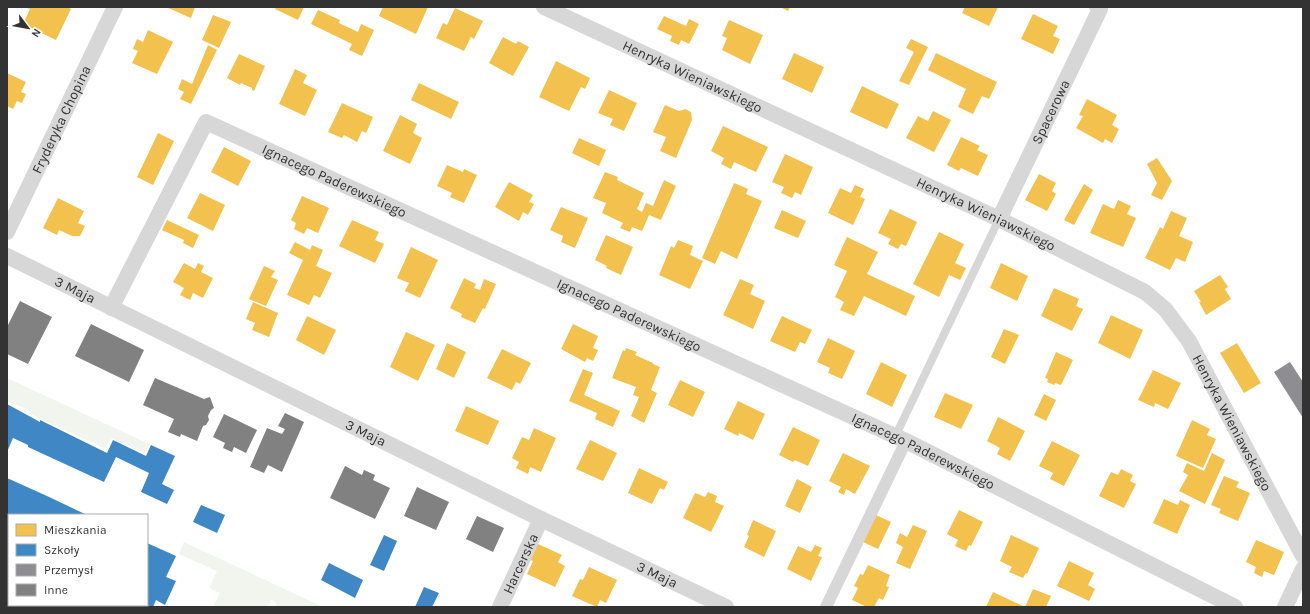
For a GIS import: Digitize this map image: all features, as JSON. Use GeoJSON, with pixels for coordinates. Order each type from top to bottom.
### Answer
{"type":"FeatureCollection","features":[{"type":"Feature","properties":{"kind":"street","name":"Fryderyka Chopina"},"geometry":{"type":"LineString","coordinates":[[7,232],[115,7]]}},
{"type":"Feature","properties":{"kind":"street","name":"Henryka Wieniawskiego"},"geometry":{"type":"LineString","coordinates":[[544,7],[999,219],[1145,292],[1166,309],[1189,341],[1303,556]]}},
{"type":"Feature","properties":{"kind":"street","name":"Spacerowa"},"geometry":{"type":"LineString","coordinates":[[999,219],[1100,9],[1097,7]]}},
{"type":"Feature","properties":{"kind":"street","name":"Ignacego Paderewskiego"},"geometry":{"type":"LineString","coordinates":[[111,308],[206,122],[900,439],[1235,607]]}},
{"type":"Feature","properties":{"kind":"street","name":"3 Maja"},"geometry":{"type":"LineString","coordinates":[[7,256],[541,519],[726,607]]}},
{"type":"Feature","properties":{"kind":"street"},"geometry":{"type":"LineString","coordinates":[[826,607],[900,439]]}},
{"type":"Feature","properties":{"kind":"street","name":"Harcerska"},"geometry":{"type":"LineString","coordinates":[[500,607],[541,519]]}},
{"type":"Feature","properties":{"kind":"street"},"geometry":{"type":"LineString","coordinates":[[1285,607],[1303,569]]}},
{"type":"Feature","properties":{"kind":"lane"},"geometry":{"type":"LineString","coordinates":[[900,439],[999,219]]}},
{"type":"Feature","properties":{"kind":"shaded area"},"geometry":{"type":"Polygon","coordinates":[[[7,378],[149,444],[145,453],[112,438],[106,449],[28,413],[29,410],[7,401],[7,378]]]}},
{"type":"Feature","properties":{"kind":"shaded area"},"geometry":{"type":"Polygon","coordinates":[[[184,542],[323,607],[275,607],[277,603],[271,600],[268,607],[213,607],[220,593],[209,588],[217,571],[179,554],[184,542]]]}},
{"type":"Feature","properties":{"kind":"building: Mieszkania"},"geometry":{"type":"Polygon","coordinates":[[[25,7],[67,7],[71,9],[56,40],[23,24],[30,9],[25,7]]]}},
{"type":"Feature","properties":{"kind":"building: Mieszkania"},"geometry":{"type":"Polygon","coordinates":[[[166,7],[195,7],[191,18],[166,7]]]}},
{"type":"Feature","properties":{"kind":"building: Mieszkania"},"geometry":{"type":"Polygon","coordinates":[[[276,7],[304,7],[298,20],[275,9],[276,7]]]}},
{"type":"Feature","properties":{"kind":"building: Mieszkania"},"geometry":{"type":"Polygon","coordinates":[[[383,7],[428,7],[416,34],[379,16],[383,7]]]}},
{"type":"Feature","properties":{"kind":"building: Mieszkania"},"geometry":{"type":"Polygon","coordinates":[[[780,7],[790,7],[788,11],[780,7]]]}},
{"type":"Feature","properties":{"kind":"building: Mieszkania"},"geometry":{"type":"Polygon","coordinates":[[[965,7],[998,7],[989,26],[962,13],[965,7]]]}},
{"type":"Feature","properties":{"kind":"building: Mieszkania"},"geometry":{"type":"Polygon","coordinates":[[[455,8],[483,21],[474,39],[471,37],[464,51],[436,38],[443,23],[447,25],[455,8]]]}},
{"type":"Feature","properties":{"kind":"building: Mieszkania"},"geometry":{"type":"Polygon","coordinates":[[[318,10],[340,20],[339,23],[358,32],[361,24],[374,30],[362,56],[349,50],[352,44],[311,24],[318,10]]]}},
{"type":"Feature","properties":{"kind":"building: Mieszkania"},"geometry":{"type":"Polygon","coordinates":[[[1033,14],[1058,26],[1053,36],[1060,39],[1053,54],[1021,39],[1033,14]]]}},
{"type":"Feature","properties":{"kind":"building: Mieszkania"},"geometry":{"type":"Polygon","coordinates":[[[213,15],[231,22],[219,48],[202,40],[213,15]]]}},
{"type":"Feature","properties":{"kind":"building: Mieszkania"},"geometry":{"type":"Polygon","coordinates":[[[664,16],[686,26],[689,19],[699,24],[689,44],[681,40],[679,45],[670,41],[672,36],[657,29],[664,16]]]}},
{"type":"Feature","properties":{"kind":"building: Mieszkania"},"geometry":{"type":"Polygon","coordinates":[[[729,20],[763,35],[750,64],[722,50],[727,38],[722,36],[729,20]]]}},
{"type":"Feature","properties":{"kind":"building: Mieszkania"},"geometry":{"type":"Polygon","coordinates":[[[148,30],[173,42],[157,74],[132,63],[138,51],[133,49],[137,39],[143,42],[148,30]]]}},
{"type":"Feature","properties":{"kind":"building: Mieszkania"},"geometry":{"type":"Polygon","coordinates":[[[503,37],[516,44],[518,41],[529,47],[513,76],[489,63],[503,37]]]}},
{"type":"Feature","properties":{"kind":"building: Mieszkania"},"geometry":{"type":"Polygon","coordinates":[[[911,39],[928,47],[909,85],[899,81],[914,52],[906,48],[911,39]]]}},
{"type":"Feature","properties":{"kind":"building: Mieszkania"},"geometry":{"type":"Polygon","coordinates":[[[208,45],[217,50],[191,104],[180,99],[184,92],[178,89],[182,79],[192,84],[208,45]]]}},
{"type":"Feature","properties":{"kind":"building: Mieszkania"},"geometry":{"type":"Polygon","coordinates":[[[794,53],[824,67],[812,93],[782,79],[794,53]]]}},
{"type":"Feature","properties":{"kind":"building: Mieszkania"},"geometry":{"type":"Polygon","coordinates":[[[936,53],[997,82],[989,99],[982,96],[973,114],[958,107],[966,89],[928,70],[936,53]]]}},
{"type":"Feature","properties":{"kind":"building: Mieszkania"},"geometry":{"type":"Polygon","coordinates":[[[239,54],[265,66],[254,91],[252,88],[241,83],[240,85],[227,78],[239,54]]]}},
{"type":"Feature","properties":{"kind":"building: Mieszkania"},"geometry":{"type":"Polygon","coordinates":[[[556,61],[590,78],[585,89],[581,87],[569,111],[539,97],[556,61]]]}},
{"type":"Feature","properties":{"kind":"building: Mieszkania"},"geometry":{"type":"Polygon","coordinates":[[[295,69],[307,75],[303,83],[317,90],[305,116],[279,104],[295,69]]]}},
{"type":"Feature","properties":{"kind":"building: Mieszkania"},"geometry":{"type":"Polygon","coordinates":[[[7,73],[26,82],[21,92],[26,94],[22,103],[17,101],[13,109],[7,106],[7,73]]]}},
{"type":"Feature","properties":{"kind":"building: Mieszkania"},"geometry":{"type":"Polygon","coordinates":[[[419,83],[459,102],[451,119],[411,100],[419,83]]]}},
{"type":"Feature","properties":{"kind":"building: Mieszkania"},"geometry":{"type":"Polygon","coordinates":[[[862,86],[899,104],[887,129],[850,112],[862,86]]]}},
{"type":"Feature","properties":{"kind":"building: Mieszkania"},"geometry":{"type":"Polygon","coordinates":[[[609,90],[637,103],[624,131],[610,125],[613,119],[598,113],[609,90]]]}},
{"type":"Feature","properties":{"kind":"building: Mieszkania"},"geometry":{"type":"Polygon","coordinates":[[[1087,99],[1117,115],[1112,125],[1119,129],[1112,143],[1105,139],[1103,143],[1076,128],[1083,116],[1079,115],[1087,99]]]}},
{"type":"Feature","properties":{"kind":"building: Mieszkania"},"geometry":{"type":"Polygon","coordinates":[[[342,103],[373,117],[366,133],[362,131],[357,142],[344,135],[342,138],[328,132],[342,103]]]}},
{"type":"Feature","properties":{"kind":"building: Mieszkania"},"geometry":{"type":"Polygon","coordinates":[[[665,105],[679,111],[685,109],[691,112],[692,120],[676,158],[660,151],[666,137],[653,132],[665,105]]]}},
{"type":"Feature","properties":{"kind":"building: Mieszkania"},"geometry":{"type":"Polygon","coordinates":[[[933,111],[951,120],[934,152],[906,138],[918,116],[928,121],[933,111]]]}},
{"type":"Feature","properties":{"kind":"building: Mieszkania"},"geometry":{"type":"Polygon","coordinates":[[[400,115],[417,124],[413,133],[422,138],[410,164],[383,151],[400,115]]]}},
{"type":"Feature","properties":{"kind":"building: Mieszkania"},"geometry":{"type":"Polygon","coordinates":[[[723,126],[768,147],[756,172],[734,162],[731,169],[721,164],[724,158],[711,151],[723,126]]]}},
{"type":"Feature","properties":{"kind":"building: Mieszkania"},"geometry":{"type":"Polygon","coordinates":[[[158,133],[174,141],[153,185],[137,177],[158,133]]]}},
{"type":"Feature","properties":{"kind":"building: Mieszkania"},"geometry":{"type":"Polygon","coordinates":[[[961,137],[980,146],[977,150],[988,155],[978,176],[961,168],[959,171],[947,165],[961,137]]]}},
{"type":"Feature","properties":{"kind":"building: Mieszkania"},"geometry":{"type":"Polygon","coordinates":[[[579,138],[606,150],[599,166],[572,153],[579,138]]]}},
{"type":"Feature","properties":{"kind":"building: Mieszkania"},"geometry":{"type":"Polygon","coordinates":[[[224,147],[251,161],[238,186],[211,172],[224,147]]]}},
{"type":"Feature","properties":{"kind":"building: Mieszkania"},"geometry":{"type":"Polygon","coordinates":[[[785,154],[813,167],[801,195],[795,192],[792,198],[781,193],[784,187],[772,182],[785,154]]]}},
{"type":"Feature","properties":{"kind":"building: Mieszkania"},"geometry":{"type":"Polygon","coordinates":[[[1157,158],[1172,181],[1162,200],[1151,195],[1157,183],[1147,164],[1157,158]]]}},
{"type":"Feature","properties":{"kind":"building: Mieszkania"},"geometry":{"type":"Polygon","coordinates":[[[447,165],[463,172],[464,169],[477,175],[464,203],[450,197],[452,193],[437,186],[447,165]]]}},
{"type":"Feature","properties":{"kind":"building: Mieszkania"},"geometry":{"type":"Polygon","coordinates":[[[605,172],[618,177],[617,180],[644,193],[637,209],[642,212],[646,203],[653,206],[664,180],[676,186],[661,220],[649,215],[642,231],[632,227],[630,232],[620,228],[623,223],[602,213],[606,203],[593,198],[605,172]]]}},
{"type":"Feature","properties":{"kind":"building: Mieszkania"},"geometry":{"type":"Polygon","coordinates":[[[1039,174],[1056,183],[1052,191],[1056,194],[1047,211],[1025,200],[1039,174]]]}},
{"type":"Feature","properties":{"kind":"building: Mieszkania"},"geometry":{"type":"Polygon","coordinates":[[[509,182],[533,195],[529,202],[534,204],[528,215],[523,212],[519,221],[495,207],[509,182]]]}},
{"type":"Feature","properties":{"kind":"building: Mieszkania"},"geometry":{"type":"Polygon","coordinates":[[[734,183],[748,189],[746,194],[762,201],[737,259],[721,251],[715,264],[702,258],[734,183]]]}},
{"type":"Feature","properties":{"kind":"building: Mieszkania"},"geometry":{"type":"Polygon","coordinates":[[[1084,184],[1093,190],[1074,225],[1064,220],[1084,184]]]}},
{"type":"Feature","properties":{"kind":"building: Mieszkania"},"geometry":{"type":"Polygon","coordinates":[[[855,185],[864,189],[860,197],[865,199],[853,225],[828,213],[840,188],[851,193],[855,185]]]}},
{"type":"Feature","properties":{"kind":"building: Mieszkania"},"geometry":{"type":"Polygon","coordinates":[[[200,193],[225,205],[213,231],[187,218],[200,193]]]}},
{"type":"Feature","properties":{"kind":"building: Mieszkania"},"geometry":{"type":"Polygon","coordinates":[[[302,196],[329,208],[318,233],[307,228],[304,234],[294,229],[296,223],[291,220],[302,196]]]}},
{"type":"Feature","properties":{"kind":"building: Mieszkania"},"geometry":{"type":"Polygon","coordinates":[[[58,198],[84,211],[78,223],[85,226],[80,236],[72,236],[59,230],[57,235],[43,228],[58,198]]]}},
{"type":"Feature","properties":{"kind":"building: Mieszkania"},"geometry":{"type":"Polygon","coordinates":[[[1118,200],[1131,206],[1127,214],[1136,218],[1123,247],[1090,233],[1103,204],[1114,209],[1118,200]]]}},
{"type":"Feature","properties":{"kind":"building: Mieszkania"},"geometry":{"type":"Polygon","coordinates":[[[561,207],[588,218],[575,248],[561,242],[563,236],[550,230],[561,207]]]}},
{"type":"Feature","properties":{"kind":"building: Mieszkania"},"geometry":{"type":"Polygon","coordinates":[[[890,209],[917,222],[906,246],[901,244],[898,249],[888,244],[891,239],[878,233],[890,209]]]}},
{"type":"Feature","properties":{"kind":"building: Mieszkania"},"geometry":{"type":"Polygon","coordinates":[[[782,210],[806,221],[798,238],[774,228],[782,210]]]}},
{"type":"Feature","properties":{"kind":"building: Mieszkania"},"geometry":{"type":"Polygon","coordinates":[[[1171,211],[1187,218],[1179,236],[1193,242],[1185,262],[1176,258],[1170,270],[1145,258],[1160,227],[1163,229],[1171,211]]]}},
{"type":"Feature","properties":{"kind":"building: Mieszkania"},"geometry":{"type":"Polygon","coordinates":[[[167,220],[199,235],[193,248],[183,243],[184,240],[162,230],[167,220]]]}},
{"type":"Feature","properties":{"kind":"building: Mieszkania"},"geometry":{"type":"Polygon","coordinates":[[[352,220],[379,232],[375,240],[384,244],[375,263],[339,246],[352,220]]]}},
{"type":"Feature","properties":{"kind":"building: Mieszkania"},"geometry":{"type":"Polygon","coordinates":[[[939,232],[964,244],[955,263],[966,268],[960,280],[949,275],[939,297],[913,284],[939,232]]]}},
{"type":"Feature","properties":{"kind":"building: Mieszkania"},"geometry":{"type":"Polygon","coordinates":[[[606,235],[633,247],[621,275],[606,268],[607,266],[595,260],[606,235]]]}},
{"type":"Feature","properties":{"kind":"building: Mieszkania"},"geometry":{"type":"Polygon","coordinates":[[[847,237],[878,252],[867,274],[915,296],[906,316],[864,296],[854,316],[840,310],[844,302],[835,297],[847,271],[834,265],[847,237]]]}},
{"type":"Feature","properties":{"kind":"building: Mieszkania"},"geometry":{"type":"Polygon","coordinates":[[[678,240],[693,246],[690,255],[703,261],[690,289],[659,275],[671,246],[674,248],[678,240]]]}},
{"type":"Feature","properties":{"kind":"building: Mieszkania"},"geometry":{"type":"Polygon","coordinates":[[[295,242],[310,250],[312,245],[323,250],[316,266],[332,273],[320,298],[314,295],[309,305],[287,295],[303,260],[289,253],[295,242]]]}},
{"type":"Feature","properties":{"kind":"building: Mieszkania"},"geometry":{"type":"Polygon","coordinates":[[[411,247],[438,260],[420,298],[405,291],[409,283],[397,278],[411,247]]]}},
{"type":"Feature","properties":{"kind":"building: Mieszkania"},"geometry":{"type":"Polygon","coordinates":[[[184,263],[195,269],[198,263],[204,266],[201,272],[213,278],[203,298],[193,293],[190,300],[180,295],[184,288],[173,282],[184,263]]]}},
{"type":"Feature","properties":{"kind":"building: Mieszkania"},"geometry":{"type":"Polygon","coordinates":[[[1001,263],[1028,276],[1017,301],[990,288],[1001,263]]]}},
{"type":"Feature","properties":{"kind":"building: Mieszkania"},"geometry":{"type":"Polygon","coordinates":[[[264,266],[275,271],[271,277],[278,280],[266,306],[249,299],[264,266]]]}},
{"type":"Feature","properties":{"kind":"building: Mieszkania"},"geometry":{"type":"Polygon","coordinates":[[[1220,275],[1228,287],[1225,289],[1231,299],[1206,315],[1199,302],[1201,302],[1194,291],[1220,275]]]}},
{"type":"Feature","properties":{"kind":"building: Mieszkania"},"geometry":{"type":"Polygon","coordinates":[[[464,278],[476,284],[474,288],[480,290],[484,279],[496,284],[485,309],[483,308],[475,323],[461,317],[462,314],[450,308],[464,278]]]}},
{"type":"Feature","properties":{"kind":"building: Mieszkania"},"geometry":{"type":"Polygon","coordinates":[[[740,279],[754,285],[750,294],[765,301],[753,329],[723,315],[740,279]]]}},
{"type":"Feature","properties":{"kind":"building: Mieszkania"},"geometry":{"type":"Polygon","coordinates":[[[1054,288],[1079,299],[1076,306],[1083,309],[1072,331],[1041,316],[1054,288]]]}},
{"type":"Feature","properties":{"kind":"building: Mieszkania"},"geometry":{"type":"Polygon","coordinates":[[[253,302],[278,313],[269,337],[252,330],[255,323],[246,319],[253,302]]]}},
{"type":"Feature","properties":{"kind":"building: Mieszkania"},"geometry":{"type":"Polygon","coordinates":[[[1111,315],[1143,330],[1130,359],[1098,343],[1111,315]]]}},
{"type":"Feature","properties":{"kind":"building: Mieszkania"},"geometry":{"type":"Polygon","coordinates":[[[307,316],[336,330],[324,355],[296,340],[307,316]]]}},
{"type":"Feature","properties":{"kind":"building: Mieszkania"},"geometry":{"type":"Polygon","coordinates":[[[782,316],[812,330],[805,344],[800,342],[795,352],[770,341],[782,316]]]}},
{"type":"Feature","properties":{"kind":"building: Mieszkania"},"geometry":{"type":"Polygon","coordinates":[[[573,324],[598,336],[593,348],[598,350],[593,361],[587,358],[585,362],[561,349],[573,324]]]}},
{"type":"Feature","properties":{"kind":"building: Mieszkania"},"geometry":{"type":"Polygon","coordinates":[[[1004,329],[1019,335],[1005,364],[991,357],[1004,329]]]}},
{"type":"Feature","properties":{"kind":"building: Mieszkania"},"geometry":{"type":"Polygon","coordinates":[[[406,332],[435,345],[418,381],[390,367],[406,332]]]}},
{"type":"Feature","properties":{"kind":"building: Mieszkania"},"geometry":{"type":"Polygon","coordinates":[[[828,338],[855,351],[842,379],[828,373],[830,368],[817,362],[828,338]]]}},
{"type":"Feature","properties":{"kind":"building: Mieszkania"},"geometry":{"type":"Polygon","coordinates":[[[447,343],[466,352],[454,378],[436,369],[447,343]]]}},
{"type":"Feature","properties":{"kind":"building: Mieszkania"},"geometry":{"type":"Polygon","coordinates":[[[1237,343],[1261,383],[1244,393],[1220,353],[1237,343]]]}},
{"type":"Feature","properties":{"kind":"building: Mieszkania"},"geometry":{"type":"Polygon","coordinates":[[[626,348],[637,352],[635,355],[660,367],[651,390],[657,393],[644,423],[631,416],[639,397],[633,395],[636,387],[612,378],[623,350],[625,351],[626,348]]]}},
{"type":"Feature","properties":{"kind":"building: Mieszkania"},"geometry":{"type":"Polygon","coordinates":[[[502,349],[531,363],[520,384],[516,382],[512,390],[487,378],[502,349]]]}},
{"type":"Feature","properties":{"kind":"building: Mieszkania"},"geometry":{"type":"Polygon","coordinates":[[[1056,352],[1073,360],[1061,385],[1055,383],[1054,385],[1047,382],[1048,379],[1045,378],[1056,352]]]}},
{"type":"Feature","properties":{"kind":"building: Mieszkania"},"geometry":{"type":"Polygon","coordinates":[[[881,362],[907,375],[892,407],[866,394],[881,362]]]}},
{"type":"Feature","properties":{"kind":"building: Mieszkania"},"geometry":{"type":"Polygon","coordinates":[[[583,369],[593,373],[584,395],[620,411],[613,427],[595,419],[597,413],[569,401],[583,369]]]}},
{"type":"Feature","properties":{"kind":"building: Mieszkania"},"geometry":{"type":"Polygon","coordinates":[[[1153,370],[1181,383],[1168,409],[1155,403],[1154,407],[1138,400],[1153,370]]]}},
{"type":"Feature","properties":{"kind":"building: Mieszkania"},"geometry":{"type":"Polygon","coordinates":[[[680,380],[705,392],[693,417],[668,405],[680,380]]]}},
{"type":"Feature","properties":{"kind":"building: Mieszkania"},"geometry":{"type":"Polygon","coordinates":[[[945,393],[973,405],[961,429],[934,417],[945,393]]]}},
{"type":"Feature","properties":{"kind":"building: Mieszkania"},"geometry":{"type":"Polygon","coordinates":[[[1044,394],[1056,400],[1046,421],[1034,415],[1044,394]]]}},
{"type":"Feature","properties":{"kind":"building: Mieszkania"},"geometry":{"type":"Polygon","coordinates":[[[738,401],[765,414],[753,440],[739,433],[738,436],[724,429],[738,401]]]}},
{"type":"Feature","properties":{"kind":"building: Mieszkania"},"geometry":{"type":"Polygon","coordinates":[[[466,406],[499,421],[488,445],[455,431],[466,406]]]}},
{"type":"Feature","properties":{"kind":"building: Mieszkania"},"geometry":{"type":"Polygon","coordinates":[[[998,417],[1025,431],[1010,461],[997,454],[1000,448],[987,441],[998,417]]]}},
{"type":"Feature","properties":{"kind":"building: Mieszkania"},"geometry":{"type":"Polygon","coordinates":[[[1192,420],[1210,429],[1207,435],[1216,439],[1203,468],[1176,456],[1192,420]]]}},
{"type":"Feature","properties":{"kind":"building: Mieszkania"},"geometry":{"type":"Polygon","coordinates":[[[793,427],[820,440],[808,466],[795,460],[793,462],[779,455],[793,427]]]}},
{"type":"Feature","properties":{"kind":"building: Mieszkania"},"geometry":{"type":"Polygon","coordinates":[[[534,428],[556,438],[541,472],[530,467],[528,474],[516,468],[519,462],[512,458],[522,437],[529,440],[534,428]]]}},
{"type":"Feature","properties":{"kind":"building: Mieszkania"},"geometry":{"type":"Polygon","coordinates":[[[590,440],[617,453],[603,481],[576,469],[590,440]]]}},
{"type":"Feature","properties":{"kind":"building: Mieszkania"},"geometry":{"type":"Polygon","coordinates":[[[1052,441],[1080,455],[1064,486],[1050,479],[1053,473],[1039,466],[1052,441]]]}},
{"type":"Feature","properties":{"kind":"building: Mieszkania"},"geometry":{"type":"Polygon","coordinates":[[[843,453],[870,466],[855,494],[846,489],[844,495],[838,492],[841,487],[829,481],[843,453]]]}},
{"type":"Feature","properties":{"kind":"building: Mieszkania"},"geometry":{"type":"Polygon","coordinates":[[[1212,453],[1225,460],[1205,504],[1179,491],[1188,475],[1183,472],[1187,463],[1204,471],[1212,453]]]}},
{"type":"Feature","properties":{"kind":"building: Mieszkania"},"geometry":{"type":"Polygon","coordinates":[[[639,468],[668,482],[664,490],[660,488],[652,504],[628,493],[639,468]]]}},
{"type":"Feature","properties":{"kind":"building: Mieszkania"},"geometry":{"type":"Polygon","coordinates":[[[1121,469],[1133,475],[1130,481],[1136,484],[1124,508],[1099,496],[1111,472],[1118,475],[1121,469]]]}},
{"type":"Feature","properties":{"kind":"building: Mieszkania"},"geometry":{"type":"Polygon","coordinates":[[[1224,476],[1239,482],[1236,487],[1250,493],[1238,521],[1219,513],[1221,509],[1211,505],[1224,476]]]}},
{"type":"Feature","properties":{"kind":"building: Mieszkania"},"geometry":{"type":"Polygon","coordinates":[[[797,479],[812,487],[800,513],[785,506],[797,479]]]}},
{"type":"Feature","properties":{"kind":"building: Mieszkania"},"geometry":{"type":"Polygon","coordinates":[[[708,492],[717,496],[715,502],[724,506],[711,532],[683,518],[695,493],[705,497],[708,492]]]}},
{"type":"Feature","properties":{"kind":"building: Mieszkania"},"geometry":{"type":"Polygon","coordinates":[[[1164,499],[1178,505],[1180,500],[1190,505],[1177,534],[1153,523],[1164,499]]]}},
{"type":"Feature","properties":{"kind":"building: Mieszkania"},"geometry":{"type":"Polygon","coordinates":[[[959,510],[983,522],[971,546],[969,545],[966,551],[955,546],[958,540],[947,534],[959,510]]]}},
{"type":"Feature","properties":{"kind":"building: Mieszkania"},"geometry":{"type":"Polygon","coordinates":[[[876,515],[891,522],[878,549],[863,542],[876,515]]]}},
{"type":"Feature","properties":{"kind":"building: Mieszkania"},"geometry":{"type":"Polygon","coordinates":[[[753,520],[776,531],[764,557],[744,547],[749,536],[747,535],[753,520]]]}},
{"type":"Feature","properties":{"kind":"building: Mieszkania"},"geometry":{"type":"Polygon","coordinates":[[[913,525],[927,531],[910,569],[896,563],[903,547],[896,543],[900,533],[907,537],[913,525]]]}},
{"type":"Feature","properties":{"kind":"building: Mieszkania"},"geometry":{"type":"Polygon","coordinates":[[[1011,535],[1039,548],[1027,574],[1026,573],[1023,578],[1009,572],[1012,567],[1000,561],[1011,535]]]}},
{"type":"Feature","properties":{"kind":"building: Mieszkania"},"geometry":{"type":"Polygon","coordinates":[[[1256,540],[1284,552],[1274,575],[1264,571],[1262,577],[1254,573],[1256,567],[1246,562],[1256,540]]]}},
{"type":"Feature","properties":{"kind":"building: Mieszkania"},"geometry":{"type":"Polygon","coordinates":[[[538,544],[562,555],[558,562],[565,566],[555,587],[527,574],[533,561],[530,560],[538,544]]]}},
{"type":"Feature","properties":{"kind":"building: Mieszkania"},"geometry":{"type":"Polygon","coordinates":[[[815,545],[822,548],[818,556],[822,557],[811,581],[787,569],[798,546],[811,552],[815,545]]]}},
{"type":"Feature","properties":{"kind":"building: Mieszkania"},"geometry":{"type":"Polygon","coordinates":[[[1069,561],[1094,573],[1088,585],[1095,589],[1089,601],[1057,586],[1069,561]]]}},
{"type":"Feature","properties":{"kind":"building: Mieszkania"},"geometry":{"type":"Polygon","coordinates":[[[868,565],[890,575],[886,586],[889,587],[883,600],[879,598],[874,607],[867,607],[852,600],[858,588],[854,586],[860,574],[863,575],[868,565]]]}},
{"type":"Feature","properties":{"kind":"building: Mieszkania"},"geometry":{"type":"Polygon","coordinates":[[[589,567],[617,580],[606,603],[600,600],[597,607],[572,596],[580,579],[583,580],[589,567]]]}},
{"type":"Feature","properties":{"kind":"building: Mieszkania"},"geometry":{"type":"Polygon","coordinates":[[[1033,589],[1051,596],[1046,607],[1025,607],[1033,589]]]}},
{"type":"Feature","properties":{"kind":"building: Mieszkania"},"geometry":{"type":"Polygon","coordinates":[[[993,592],[1025,607],[986,607],[993,592]]]}},
{"type":"Feature","properties":{"kind":"building: Szkoły"},"geometry":{"type":"Polygon","coordinates":[[[7,404],[40,422],[40,420],[107,453],[113,440],[146,456],[151,445],[175,456],[162,484],[174,490],[167,504],[141,492],[149,473],[116,457],[104,482],[28,447],[28,445],[13,438],[7,452],[7,404]]]}},
{"type":"Feature","properties":{"kind":"building: Szkoły"},"geometry":{"type":"Polygon","coordinates":[[[7,478],[85,514],[8,514],[7,520],[7,478]]]}},
{"type":"Feature","properties":{"kind":"building: Szkoły"},"geometry":{"type":"Polygon","coordinates":[[[201,505],[225,515],[217,533],[193,522],[201,505]]]}},
{"type":"Feature","properties":{"kind":"building: Szkoły"},"geometry":{"type":"Polygon","coordinates":[[[384,535],[397,541],[384,571],[370,565],[384,535]]]}},
{"type":"Feature","properties":{"kind":"building: Szkoły"},"geometry":{"type":"Polygon","coordinates":[[[148,543],[176,556],[166,577],[176,581],[165,605],[156,600],[153,607],[7,607],[8,578],[8,606],[148,606],[148,543]]]}},
{"type":"Feature","properties":{"kind":"building: Szkoły"},"geometry":{"type":"Polygon","coordinates":[[[329,563],[363,580],[355,598],[321,580],[329,563]]]}},
{"type":"Feature","properties":{"kind":"building: Szkoły"},"geometry":{"type":"Polygon","coordinates":[[[424,587],[439,593],[432,607],[415,607],[424,587]]]}},
{"type":"Feature","properties":{"kind":"building: Przemysł"},"geometry":{"type":"Polygon","coordinates":[[[1290,362],[1303,382],[1303,418],[1274,372],[1290,362]]]}},
{"type":"Feature","properties":{"kind":"building: Inne"},"geometry":{"type":"Polygon","coordinates":[[[20,301],[52,317],[28,364],[7,354],[7,327],[20,301]]]}},
{"type":"Feature","properties":{"kind":"building: Inne"},"geometry":{"type":"Polygon","coordinates":[[[91,324],[144,350],[129,382],[75,356],[91,324]]]}},
{"type":"Feature","properties":{"kind":"building: Inne"},"geometry":{"type":"Polygon","coordinates":[[[155,378],[204,399],[210,397],[214,408],[211,410],[208,416],[209,420],[206,425],[203,426],[197,441],[181,434],[180,437],[168,432],[174,419],[143,405],[155,378]]]}},
{"type":"Feature","properties":{"kind":"building: Inne"},"geometry":{"type":"Polygon","coordinates":[[[285,413],[304,422],[282,472],[268,465],[264,473],[250,467],[267,428],[282,434],[285,429],[278,426],[285,413]]]}},
{"type":"Feature","properties":{"kind":"building: Inne"},"geometry":{"type":"Polygon","coordinates":[[[224,414],[257,430],[246,453],[234,447],[232,452],[223,448],[225,443],[213,437],[224,414]]]}},
{"type":"Feature","properties":{"kind":"building: Inne"},"geometry":{"type":"Polygon","coordinates":[[[345,466],[362,475],[364,470],[375,475],[373,480],[390,488],[375,519],[330,498],[345,466]]]}},
{"type":"Feature","properties":{"kind":"building: Inne"},"geometry":{"type":"Polygon","coordinates":[[[417,487],[449,502],[436,530],[404,516],[417,487]]]}},
{"type":"Feature","properties":{"kind":"building: Inne"},"geometry":{"type":"Polygon","coordinates":[[[477,516],[504,528],[493,552],[466,539],[477,516]]]}}]}
